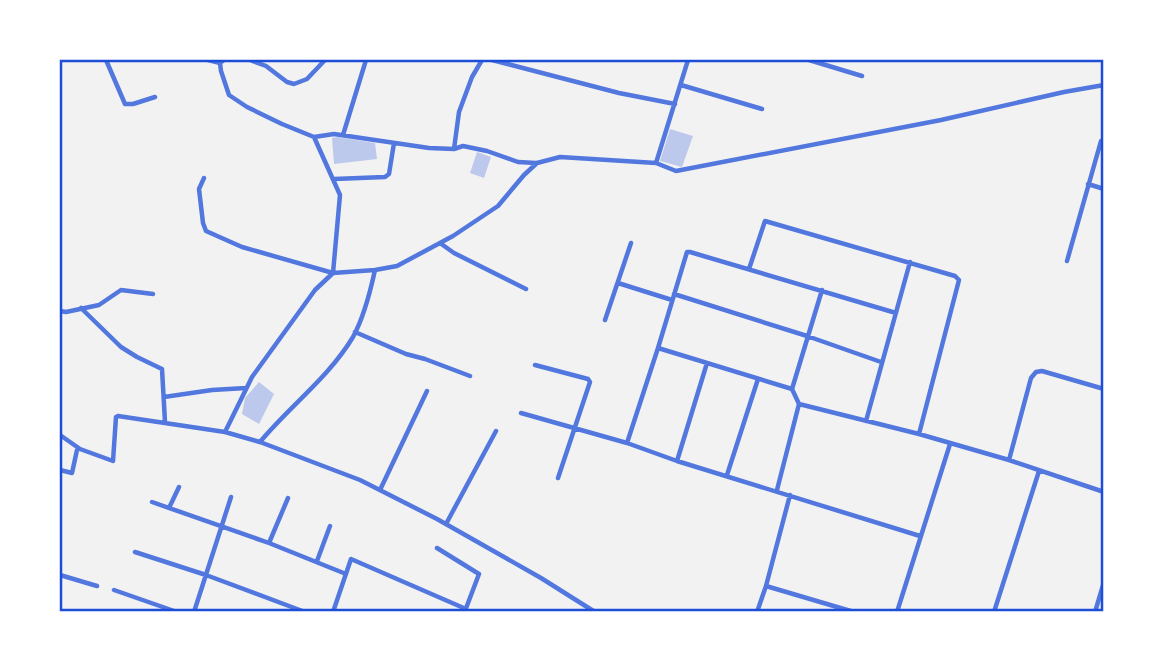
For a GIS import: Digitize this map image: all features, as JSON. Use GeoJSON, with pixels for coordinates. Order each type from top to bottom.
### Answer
{"type":"FeatureCollection","features":[{"type":"Feature","properties":{"kind":"street"},"geometry":{"type":"LineString","coordinates":[[106,60],[125,104],[155,97]]}},
{"type":"Feature","properties":{"kind":"street"},"geometry":{"type":"LineString","coordinates":[[208,60],[222,61],[221,71],[229,95],[247,107],[314,137],[334,134],[429,149],[454,149],[463,146],[518,162],[537,163],[560,157],[656,163],[676,171],[941,120],[1104,85]]}},
{"type":"Feature","properties":{"kind":"street"},"geometry":{"type":"LineString","coordinates":[[250,60],[266,66],[294,84],[307,79],[325,60]]}},
{"type":"Feature","properties":{"kind":"street"},"geometry":{"type":"LineString","coordinates":[[343,135],[366,60]]}},
{"type":"Feature","properties":{"kind":"street"},"geometry":{"type":"LineString","coordinates":[[454,149],[459,112],[472,77],[482,60]]}},
{"type":"Feature","properties":{"kind":"street"},"geometry":{"type":"LineString","coordinates":[[492,60],[619,93],[675,104]]}},
{"type":"Feature","properties":{"kind":"street"},"geometry":{"type":"LineString","coordinates":[[656,163],[688,60]]}},
{"type":"Feature","properties":{"kind":"street"},"geometry":{"type":"LineString","coordinates":[[809,60],[862,76]]}},
{"type":"Feature","properties":{"kind":"street"},"geometry":{"type":"LineString","coordinates":[[681,85],[762,109]]}},
{"type":"Feature","properties":{"kind":"street"},"geometry":{"type":"LineString","coordinates":[[225,432],[253,377],[315,290],[333,273],[340,195],[314,137]]}},
{"type":"Feature","properties":{"kind":"street"},"geometry":{"type":"LineString","coordinates":[[1067,261],[1101,141],[1104,139]]}},
{"type":"Feature","properties":{"kind":"street"},"geometry":{"type":"LineString","coordinates":[[334,179],[385,177],[389,174],[394,143]]}},
{"type":"Feature","properties":{"kind":"street"},"geometry":{"type":"LineString","coordinates":[[204,178],[199,189],[206,231],[242,247],[333,273],[375,270],[397,265],[440,243],[498,206],[537,163]]}},
{"type":"Feature","properties":{"kind":"street"},"geometry":{"type":"LineString","coordinates":[[1088,184],[1104,189]]}},
{"type":"Feature","properties":{"kind":"street"},"geometry":{"type":"LineString","coordinates":[[749,269],[765,221],[955,276],[959,280],[919,434]]}},
{"type":"Feature","properties":{"kind":"street"},"geometry":{"type":"LineString","coordinates":[[440,243],[454,253],[526,289]]}},
{"type":"Feature","properties":{"kind":"street"},"geometry":{"type":"LineString","coordinates":[[605,320],[631,243]]}},
{"type":"Feature","properties":{"kind":"street"},"geometry":{"type":"LineString","coordinates":[[627,443],[687,253],[896,313]]}},
{"type":"Feature","properties":{"kind":"street"},"geometry":{"type":"LineString","coordinates":[[866,421],[910,262]]}},
{"type":"Feature","properties":{"kind":"street"},"geometry":{"type":"LineString","coordinates":[[260,442],[291,407],[327,373],[355,332],[363,315],[375,270]]}},
{"type":"Feature","properties":{"kind":"street"},"geometry":{"type":"LineString","coordinates":[[618,283],[807,336],[881,362]]}},
{"type":"Feature","properties":{"kind":"street"},"geometry":{"type":"LineString","coordinates":[[60,310],[66,313],[99,305],[121,290],[153,294]]}},
{"type":"Feature","properties":{"kind":"street"},"geometry":{"type":"LineString","coordinates":[[777,491],[799,404],[792,389],[822,290]]}},
{"type":"Feature","properties":{"kind":"street"},"geometry":{"type":"LineString","coordinates":[[81,308],[121,347],[162,369],[165,422]]}},
{"type":"Feature","properties":{"kind":"street"},"geometry":{"type":"LineString","coordinates":[[355,332],[406,354],[470,376]]}},
{"type":"Feature","properties":{"kind":"street"},"geometry":{"type":"LineString","coordinates":[[658,348],[792,389]]}},
{"type":"Feature","properties":{"kind":"street"},"geometry":{"type":"LineString","coordinates":[[677,461],[707,363]]}},
{"type":"Feature","properties":{"kind":"street"},"geometry":{"type":"LineString","coordinates":[[535,365],[588,379],[590,382],[558,478]]}},
{"type":"Feature","properties":{"kind":"street"},"geometry":{"type":"LineString","coordinates":[[1009,460],[1031,378],[1036,372],[1042,371],[1104,389]]}},
{"type":"Feature","properties":{"kind":"street"},"geometry":{"type":"LineString","coordinates":[[727,475],[758,379]]}},
{"type":"Feature","properties":{"kind":"street"},"geometry":{"type":"LineString","coordinates":[[164,397],[247,387]]}},
{"type":"Feature","properties":{"kind":"street"},"geometry":{"type":"LineString","coordinates":[[380,490],[427,391]]}},
{"type":"Feature","properties":{"kind":"street"},"geometry":{"type":"LineString","coordinates":[[799,404],[919,434],[1009,460],[1104,492]]}},
{"type":"Feature","properties":{"kind":"street"},"geometry":{"type":"LineString","coordinates":[[521,413],[627,443],[920,536]]}},
{"type":"Feature","properties":{"kind":"street"},"geometry":{"type":"LineString","coordinates":[[60,435],[80,449],[113,461],[118,416],[225,432],[260,442],[380,490],[446,524],[595,611]]}},
{"type":"Feature","properties":{"kind":"street"},"geometry":{"type":"LineString","coordinates":[[446,524],[496,431]]}},
{"type":"Feature","properties":{"kind":"street"},"geometry":{"type":"LineString","coordinates":[[897,611],[950,444]]}},
{"type":"Feature","properties":{"kind":"street"},"geometry":{"type":"LineString","coordinates":[[60,470],[72,473],[77,450],[80,449]]}},
{"type":"Feature","properties":{"kind":"street"},"geometry":{"type":"LineString","coordinates":[[994,611],[1039,471]]}},
{"type":"Feature","properties":{"kind":"street"},"geometry":{"type":"LineString","coordinates":[[169,508],[178,487]]}},
{"type":"Feature","properties":{"kind":"street"},"geometry":{"type":"LineString","coordinates":[[757,611],[790,495]]}},
{"type":"Feature","properties":{"kind":"street"},"geometry":{"type":"LineString","coordinates":[[194,611],[231,497]]}},
{"type":"Feature","properties":{"kind":"street"},"geometry":{"type":"LineString","coordinates":[[270,543],[288,498]]}},
{"type":"Feature","properties":{"kind":"street"},"geometry":{"type":"LineString","coordinates":[[152,502],[346,573]]}},
{"type":"Feature","properties":{"kind":"street"},"geometry":{"type":"LineString","coordinates":[[317,561],[330,526]]}},
{"type":"Feature","properties":{"kind":"street"},"geometry":{"type":"LineString","coordinates":[[334,611],[351,559],[465,610],[480,574],[437,548]]}},
{"type":"Feature","properties":{"kind":"street"},"geometry":{"type":"LineString","coordinates":[[135,552],[305,611]]}},
{"type":"Feature","properties":{"kind":"street"},"geometry":{"type":"LineString","coordinates":[[60,575],[97,586]]}},
{"type":"Feature","properties":{"kind":"street"},"geometry":{"type":"LineString","coordinates":[[1095,611],[1104,582]]}},
{"type":"Feature","properties":{"kind":"street"},"geometry":{"type":"LineString","coordinates":[[766,586],[854,611]]}},
{"type":"Feature","properties":{"kind":"street"},"geometry":{"type":"LineString","coordinates":[[114,590],[177,611]]}},
{"type":"Feature","properties":{"kind":"street"},"geometry":{"type":"LineString","coordinates":[[280,611],[283,604]]}},
{"type":"Feature","properties":{"kind":"building"},"geometry":{"type":"Polygon","coordinates":[[[670,129],[693,136],[682,167],[660,161],[670,129]]]}},
{"type":"Feature","properties":{"kind":"building"},"geometry":{"type":"Polygon","coordinates":[[[332,138],[375,143],[377,159],[334,164],[332,138]]]}},
{"type":"Feature","properties":{"kind":"building"},"geometry":{"type":"Polygon","coordinates":[[[477,152],[491,157],[484,178],[470,173],[477,152]]]}},
{"type":"Feature","properties":{"kind":"building"},"geometry":{"type":"Polygon","coordinates":[[[259,382],[274,394],[259,424],[242,414],[245,398],[259,382]]]}}]}
